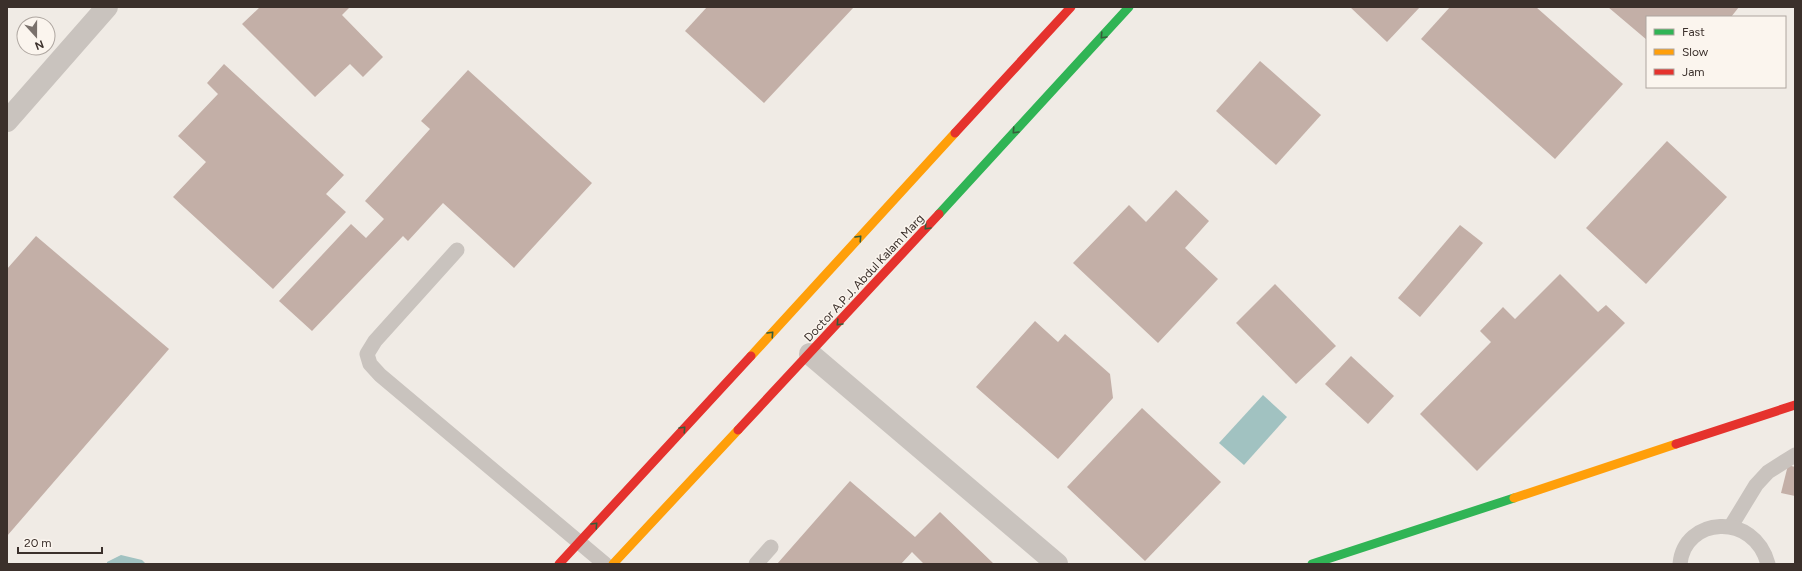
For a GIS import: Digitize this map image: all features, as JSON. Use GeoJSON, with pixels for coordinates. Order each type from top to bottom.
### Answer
{"type":"FeatureCollection","features":[{"type":"Feature","properties":{"kind":"main road"},"geometry":{"type":"LineString","coordinates":[[559,564],[1072,7]]}},
{"type":"Feature","properties":{"kind":"main road","name":"Doctor A.P.J. Abdul Kalam Marg"},"geometry":{"type":"LineString","coordinates":[[613,564],[810,354],[1130,7]]}},
{"type":"Feature","properties":{"kind":"main road"},"geometry":{"type":"LineString","coordinates":[[1312,564],[1795,405]]}},
{"type":"Feature","properties":{"kind":"street"},"geometry":{"type":"LineString","coordinates":[[7,121],[102,11]]}},
{"type":"Feature","properties":{"kind":"street"},"geometry":{"type":"LineString","coordinates":[[810,354],[1058,564]]}},
{"type":"Feature","properties":{"kind":"lane"},"geometry":{"type":"LineString","coordinates":[[457,250],[375,341],[367,354],[370,364],[380,375],[580,541],[605,564]]}},
{"type":"Feature","properties":{"kind":"lane"},"geometry":{"type":"LineString","coordinates":[[1730,526],[1756,485],[1768,472],[1795,455]]}},
{"type":"Feature","properties":{"kind":"lane"},"geometry":{"type":"LineString","coordinates":[[1680,564],[1686,545],[1698,534],[1715,527],[1730,526],[1746,532],[1758,541],[1765,552],[1768,564]]}},
{"type":"Feature","properties":{"kind":"lane"},"geometry":{"type":"LineString","coordinates":[[756,564],[772,547]]}},
{"type":"Feature","properties":{"kind":"water"},"geometry":{"type":"Polygon","coordinates":[[[1263,395],[1287,417],[1244,465],[1219,443],[1263,395]]]}},
{"type":"Feature","properties":{"kind":"water"},"geometry":{"type":"Polygon","coordinates":[[[121,555],[142,560],[146,564],[107,564],[107,562],[121,555]]]}},
{"type":"Feature","properties":{"kind":"building"},"geometry":{"type":"Polygon","coordinates":[[[260,7],[350,7],[342,15],[383,57],[363,77],[350,64],[315,97],[242,24],[260,7]]]}},
{"type":"Feature","properties":{"kind":"building"},"geometry":{"type":"Polygon","coordinates":[[[707,7],[854,7],[764,103],[685,31],[707,7]]]}},
{"type":"Feature","properties":{"kind":"building"},"geometry":{"type":"Polygon","coordinates":[[[1350,7],[1420,7],[1387,42],[1350,7]]]}},
{"type":"Feature","properties":{"kind":"building"},"geometry":{"type":"Polygon","coordinates":[[[1450,7],[1536,7],[1623,84],[1555,159],[1421,39],[1450,7]]]}},
{"type":"Feature","properties":{"kind":"building"},"geometry":{"type":"Polygon","coordinates":[[[1608,7],[1739,7],[1732,16],[1646,16],[1646,39],[1608,7]]]}},
{"type":"Feature","properties":{"kind":"building"},"geometry":{"type":"Polygon","coordinates":[[[1260,61],[1321,115],[1276,165],[1216,111],[1260,61]]]}},
{"type":"Feature","properties":{"kind":"building"},"geometry":{"type":"Polygon","coordinates":[[[224,64],[344,175],[326,194],[346,212],[273,289],[173,197],[206,162],[178,136],[218,94],[207,83],[224,64]]]}},
{"type":"Feature","properties":{"kind":"building"},"geometry":{"type":"Polygon","coordinates":[[[468,70],[592,183],[514,268],[443,203],[408,241],[403,236],[312,331],[279,301],[351,224],[366,238],[384,219],[365,201],[430,129],[421,121],[468,70]]]}},
{"type":"Feature","properties":{"kind":"building"},"geometry":{"type":"Polygon","coordinates":[[[1667,141],[1727,197],[1646,284],[1586,228],[1667,141]]]}},
{"type":"Feature","properties":{"kind":"building"},"geometry":{"type":"Polygon","coordinates":[[[1176,190],[1209,221],[1185,248],[1218,279],[1158,343],[1073,263],[1129,205],[1146,222],[1176,190]]]}},
{"type":"Feature","properties":{"kind":"building"},"geometry":{"type":"Polygon","coordinates":[[[1460,225],[1483,243],[1420,317],[1398,298],[1460,225]]]}},
{"type":"Feature","properties":{"kind":"building"},"geometry":{"type":"Polygon","coordinates":[[[36,236],[169,349],[7,536],[7,269],[36,236]]]}},
{"type":"Feature","properties":{"kind":"building"},"geometry":{"type":"Polygon","coordinates":[[[1560,274],[1598,312],[1606,305],[1625,323],[1477,471],[1420,414],[1491,342],[1480,331],[1503,307],[1515,319],[1560,274]]]}},
{"type":"Feature","properties":{"kind":"building"},"geometry":{"type":"Polygon","coordinates":[[[1275,284],[1336,346],[1296,384],[1236,323],[1275,284]]]}},
{"type":"Feature","properties":{"kind":"building"},"geometry":{"type":"Polygon","coordinates":[[[1035,321],[1058,342],[1065,334],[1110,374],[1113,398],[1058,459],[976,387],[1035,321]]]}},
{"type":"Feature","properties":{"kind":"building"},"geometry":{"type":"Polygon","coordinates":[[[1351,356],[1394,396],[1368,424],[1325,384],[1351,356]]]}},
{"type":"Feature","properties":{"kind":"building"},"geometry":{"type":"Polygon","coordinates":[[[1142,408],[1221,482],[1145,561],[1067,487],[1142,408]]]}},
{"type":"Feature","properties":{"kind":"building"},"geometry":{"type":"Polygon","coordinates":[[[1788,465],[1795,467],[1795,496],[1781,493],[1788,465]]]}},
{"type":"Feature","properties":{"kind":"building"},"geometry":{"type":"Polygon","coordinates":[[[850,481],[915,537],[940,512],[994,564],[924,564],[912,552],[901,564],[777,564],[850,481]]]}},
{"type":"Feature","properties":{"kind":"traffic: fast"},"geometry":{"type":"LineString","coordinates":[[939,214],[1129,7]]}},
{"type":"Feature","properties":{"kind":"traffic: fast"},"geometry":{"type":"LineString","coordinates":[[1312,564],[1514,498]]}},
{"type":"Feature","properties":{"kind":"traffic: slow"},"geometry":{"type":"LineString","coordinates":[[751,356],[955,133]]}},
{"type":"Feature","properties":{"kind":"traffic: slow"},"geometry":{"type":"LineString","coordinates":[[613,564],[738,430]]}},
{"type":"Feature","properties":{"kind":"traffic: slow"},"geometry":{"type":"LineString","coordinates":[[1514,498],[1676,444]]}},
{"type":"Feature","properties":{"kind":"traffic: jam"},"geometry":{"type":"LineString","coordinates":[[955,133],[1071,7]]}},
{"type":"Feature","properties":{"kind":"traffic: jam"},"geometry":{"type":"LineString","coordinates":[[738,430],[939,214]]}},
{"type":"Feature","properties":{"kind":"traffic: jam"},"geometry":{"type":"LineString","coordinates":[[559,564],[751,356]]}},
{"type":"Feature","properties":{"kind":"traffic: jam"},"geometry":{"type":"LineString","coordinates":[[1676,444],[1795,405]]}}]}
